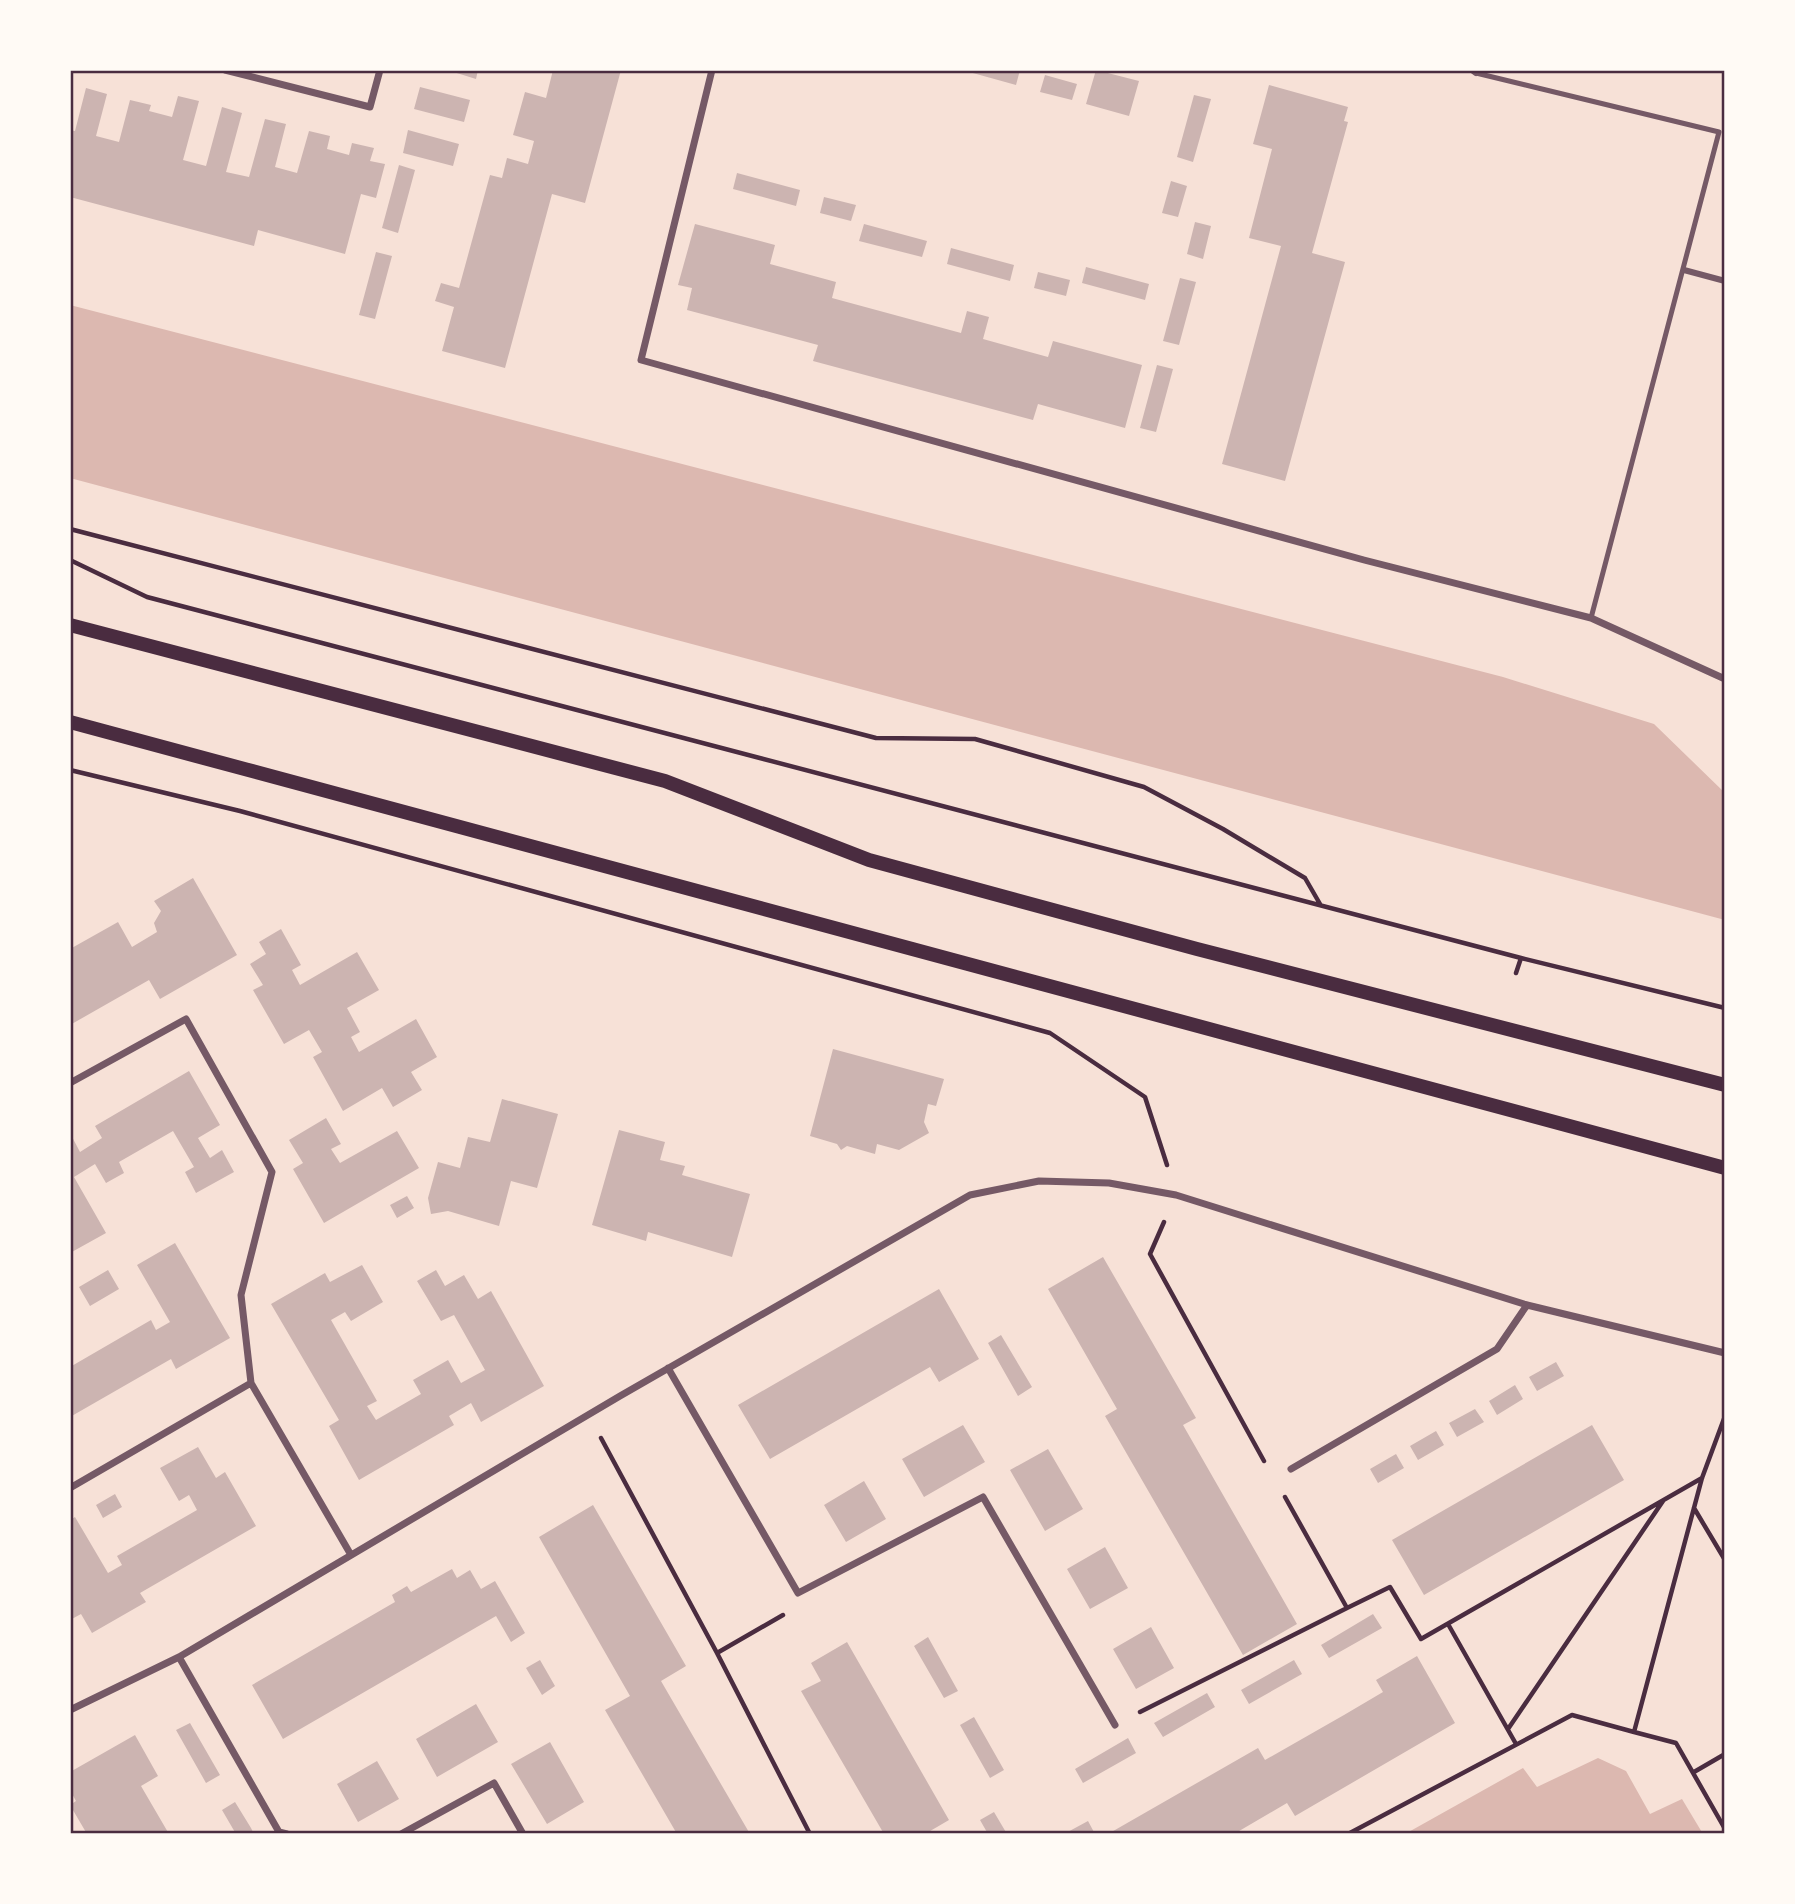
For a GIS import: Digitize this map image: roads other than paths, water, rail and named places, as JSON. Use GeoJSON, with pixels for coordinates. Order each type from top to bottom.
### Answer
{"type":"FeatureCollection","features":[{"type":"Feature","properties":{"kind":"main road"},"geometry":{"type":"LineString","coordinates":[[70,625],[665,781],[882,863],[1725,1085]]}},
{"type":"Feature","properties":{"kind":"main road"},"geometry":{"type":"LineString","coordinates":[[70,722],[1725,1168]]}},
{"type":"Feature","properties":{"kind":"street"},"geometry":{"type":"LineString","coordinates":[[225,70],[370,107],[380,70]]}},
{"type":"Feature","properties":{"kind":"street"},"geometry":{"type":"LineString","coordinates":[[712,70],[640,360],[1364,559],[1591,618],[1725,679]]}},
{"type":"Feature","properties":{"kind":"street"},"geometry":{"type":"LineString","coordinates":[[1684,270],[1725,281]]}},
{"type":"Feature","properties":{"kind":"street"},"geometry":{"type":"LineString","coordinates":[[70,1083],[186,1019],[272,1172],[241,1295],[251,1383],[351,1555]]}},
{"type":"Feature","properties":{"kind":"street"},"geometry":{"type":"LineString","coordinates":[[70,1710],[178,1657],[668,1368],[970,1195],[1038,1181],[1109,1183],[1176,1195],[1527,1305],[1725,1353]]}},
{"type":"Feature","properties":{"kind":"street"},"geometry":{"type":"LineString","coordinates":[[1291,1469],[1497,1349],[1527,1305]]}},
{"type":"Feature","properties":{"kind":"street"},"geometry":{"type":"LineString","coordinates":[[668,1368],[798,1594],[983,1497],[1115,1725]]}},
{"type":"Feature","properties":{"kind":"street"},"geometry":{"type":"LineString","coordinates":[[70,1488],[251,1383]]}},
{"type":"Feature","properties":{"kind":"street"},"geometry":{"type":"LineString","coordinates":[[178,1657],[279,1832],[288,1834]]}},
{"type":"Feature","properties":{"kind":"street"},"geometry":{"type":"LineString","coordinates":[[401,1834],[494,1783],[523,1834]]}},
{"type":"Feature","properties":{"kind":"lane"},"geometry":{"type":"LineString","coordinates":[[1474,71],[1719,132],[1591,618]]}}]}
